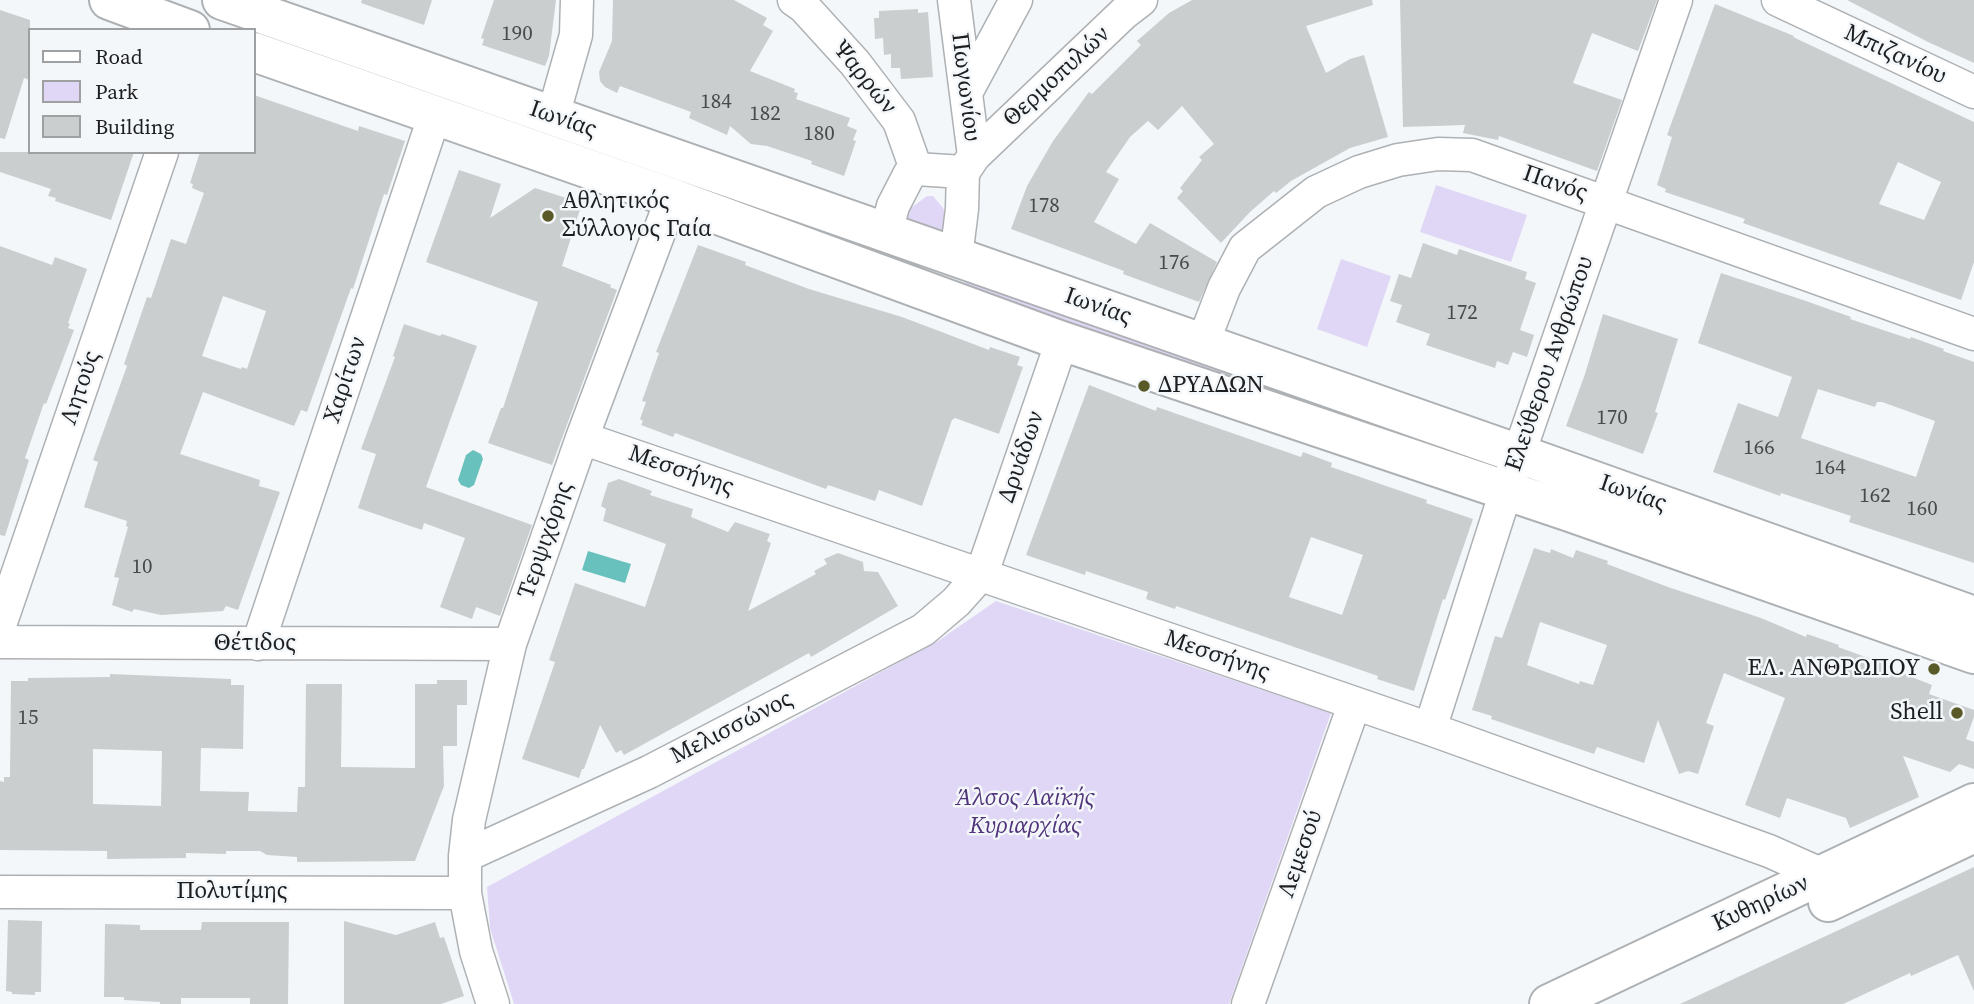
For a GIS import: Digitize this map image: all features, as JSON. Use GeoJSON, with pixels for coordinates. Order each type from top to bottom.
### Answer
{"type":"FeatureCollection","features":[{"type":"Feature","properties":{"kind":"street"},"geometry":{"type":"LineString","coordinates":[[109,0],[185,28]]}},
{"type":"Feature","properties":{"kind":"street","name":"Ιωνίας"},"geometry":{"type":"LineString","coordinates":[[222,0],[1974,615]]}},
{"type":"Feature","properties":{"kind":"street"},"geometry":{"type":"LineString","coordinates":[[553,116],[576,35],[577,0]]}},
{"type":"Feature","properties":{"kind":"street","name":"Ψαρρών"},"geometry":{"type":"LineString","coordinates":[[794,0],[804,7],[855,63],[899,121],[916,169]]}},
{"type":"Feature","properties":{"kind":"street","name":"Πωγωνίου"},"geometry":{"type":"LineString","coordinates":[[954,0],[967,91],[969,164],[956,257]]}},
{"type":"Feature","properties":{"kind":"street"},"geometry":{"type":"LineString","coordinates":[[967,91],[1016,0]]}},
{"type":"Feature","properties":{"kind":"street","name":"Θερμοπυλών"},"geometry":{"type":"LineString","coordinates":[[969,164],[1124,13],[1142,0]]}},
{"type":"Feature","properties":{"kind":"street","name":"Ελεύθερου Ανθρώπου"},"geometry":{"type":"LineString","coordinates":[[1430,729],[1506,491],[1676,0]]}},
{"type":"Feature","properties":{"kind":"street","name":"Μπιζανίου"},"geometry":{"type":"LineString","coordinates":[[1778,0],[1974,92]]}},
{"type":"Feature","properties":{"kind":"street","name":"Ιωνίας"},"geometry":{"type":"LineString","coordinates":[[256,53],[672,198],[1062,341],[1506,491],[1974,654]]}},
{"type":"Feature","properties":{"kind":"street","name":"Χαρίτων"},"geometry":{"type":"LineString","coordinates":[[258,644],[434,117]]}},
{"type":"Feature","properties":{"kind":"street","name":"Λητούς"},"geometry":{"type":"LineString","coordinates":[[0,625],[161,154]]}},
{"type":"Feature","properties":{"kind":"street","name":"Πανός"},"geometry":{"type":"LineString","coordinates":[[1203,343],[1224,288],[1245,248],[1316,192],[1359,172],[1398,160],[1425,156],[1472,155],[1974,334]]}},
{"type":"Feature","properties":{"kind":"street"},"geometry":{"type":"LineString","coordinates":[[886,233],[893,206],[911,173],[916,169],[969,164]]}},
{"type":"Feature","properties":{"kind":"street","name":"Τερψιχόρης"},"geometry":{"type":"LineString","coordinates":[[493,1004],[476,951],[465,893],[469,820],[510,644],[582,438],[672,198]]}},
{"type":"Feature","properties":{"kind":"street","name":"Δρυάδων"},"geometry":{"type":"LineString","coordinates":[[982,573],[1062,341]]}},
{"type":"Feature","properties":{"kind":"street","name":"Μεσσήνης"},"geometry":{"type":"LineString","coordinates":[[582,438],[982,573],[1769,850],[1828,887]]}},
{"type":"Feature","properties":{"kind":"street","name":"Μελισσώνος"},"geometry":{"type":"LineString","coordinates":[[465,856],[649,772],[923,630],[956,602],[982,573]]}},
{"type":"Feature","properties":{"kind":"street","name":"Θέτιδος"},"geometry":{"type":"LineString","coordinates":[[0,642],[510,644]]}},
{"type":"Feature","properties":{"kind":"street","name":"Λεμεσού"},"geometry":{"type":"LineString","coordinates":[[1248,1004],[1354,705]]}},
{"type":"Feature","properties":{"kind":"street","name":"Κυθηρίων"},"geometry":{"type":"LineString","coordinates":[[1611,1004],[1828,887],[1974,803]]}},
{"type":"Feature","properties":{"kind":"street","name":"Κυθηρίων"},"geometry":{"type":"LineString","coordinates":[[1549,1004],[1828,887],[1974,834]]}},
{"type":"Feature","properties":{"kind":"street","name":"Πολυτίμης"},"geometry":{"type":"LineString","coordinates":[[0,892],[465,893]]}},
{"type":"Feature","properties":{"kind":"green space"},"geometry":{"type":"Polygon","coordinates":[[[1436,185],[1527,215],[1511,262],[1420,232],[1436,185]]]}},
{"type":"Feature","properties":{"kind":"green space"},"geometry":{"type":"Polygon","coordinates":[[[927,196],[933,196],[946,215],[943,236],[910,222],[907,217],[907,211],[927,196]]]}},
{"type":"Feature","properties":{"kind":"green space"},"geometry":{"type":"Polygon","coordinates":[[[1341,259],[1391,276],[1367,347],[1317,329],[1341,259]]]}},
{"type":"Feature","properties":{"kind":"green space"},"geometry":{"type":"Polygon","coordinates":[[[966,280],[1473,458],[1469,464],[965,288],[966,280]]]}},
{"type":"Feature","properties":{"kind":"green space","name":"Άλσος Λαϊκής Κυριαρχίας"},"geometry":{"type":"Polygon","coordinates":[[[996,601],[1331,713],[1229,1004],[514,1004],[490,928],[487,887],[938,641],[996,601]]]}},
{"type":"Feature","properties":{"kind":"water"},"geometry":{"type":"Polygon","coordinates":[[[473,450],[481,454],[483,459],[474,485],[469,488],[461,485],[458,480],[466,455],[473,450]]]}},
{"type":"Feature","properties":{"kind":"water"},"geometry":{"type":"Polygon","coordinates":[[[588,551],[631,564],[625,583],[582,570],[588,551]]]}},
{"type":"Feature","properties":{"kind":"building"},"geometry":{"type":"Polygon","coordinates":[[[362,0],[432,0],[424,25],[361,3],[362,0]]]}},
{"type":"Feature","properties":{"kind":"building"},"geometry":{"type":"Polygon","coordinates":[[[494,0],[556,0],[549,56],[545,66],[482,45],[484,39],[481,38],[494,0]]]}},
{"type":"Feature","properties":{"kind":"building"},"geometry":{"type":"Polygon","coordinates":[[[613,0],[734,0],[767,18],[763,25],[773,31],[750,71],[795,89],[794,92],[798,93],[796,99],[850,118],[847,126],[857,130],[853,140],[856,141],[844,176],[811,164],[812,161],[767,146],[751,144],[730,126],[727,135],[689,118],[691,112],[620,86],[617,93],[605,87],[600,81],[599,72],[612,41],[613,0]]]}},
{"type":"Feature","properties":{"kind":"building"},"geometry":{"type":"Polygon","coordinates":[[[1192,0],[1372,0],[1373,5],[1306,26],[1326,73],[1350,59],[1364,55],[1388,137],[1350,148],[1291,181],[1276,193],[1274,191],[1221,243],[1177,198],[1183,191],[1180,188],[1202,160],[1199,157],[1214,144],[1182,106],[1158,130],[1148,121],[1130,137],[1106,172],[1119,179],[1094,222],[1136,244],[1150,223],[1217,262],[1199,302],[1011,229],[1027,186],[1053,141],[1089,92],[1092,94],[1141,45],[1137,41],[1169,13],[1192,0]]]}},
{"type":"Feature","properties":{"kind":"building"},"geometry":{"type":"Polygon","coordinates":[[[1400,0],[1657,0],[1638,51],[1592,33],[1573,83],[1622,100],[1597,171],[1499,136],[1498,140],[1463,133],[1465,125],[1403,127],[1400,0]]]}},
{"type":"Feature","properties":{"kind":"building"},"geometry":{"type":"Polygon","coordinates":[[[1847,0],[1974,0],[1974,63],[1928,42],[1847,0]]]}},
{"type":"Feature","properties":{"kind":"building"},"geometry":{"type":"Polygon","coordinates":[[[1715,4],[1794,36],[1974,122],[1974,262],[1961,300],[1743,223],[1745,219],[1665,192],[1666,189],[1657,185],[1672,137],[1667,135],[1715,4]],[[1898,162],[1879,204],[1924,220],[1941,182],[1898,162]]]}},
{"type":"Feature","properties":{"kind":"building"},"geometry":{"type":"Polygon","coordinates":[[[918,9],[918,13],[928,12],[933,77],[901,79],[900,68],[891,68],[891,54],[884,55],[883,38],[875,39],[874,18],[879,18],[879,11],[918,9]]]}},
{"type":"Feature","properties":{"kind":"building"},"geometry":{"type":"Polygon","coordinates":[[[0,10],[30,20],[30,28],[28,79],[24,78],[5,139],[0,138],[0,10]]]}},
{"type":"Feature","properties":{"kind":"building"},"geometry":{"type":"Polygon","coordinates":[[[256,96],[358,131],[359,126],[405,141],[307,412],[301,410],[294,426],[203,392],[180,454],[260,480],[259,486],[280,492],[238,610],[226,606],[223,611],[161,615],[134,609],[132,612],[112,605],[119,578],[114,577],[128,527],[127,521],[84,507],[98,462],[93,460],[127,366],[124,364],[147,297],[151,298],[171,239],[186,244],[204,193],[192,188],[193,184],[190,183],[199,154],[256,154],[256,96]],[[223,296],[202,356],[247,369],[266,311],[223,296]]]}},
{"type":"Feature","properties":{"kind":"building"},"geometry":{"type":"Polygon","coordinates":[[[0,152],[133,154],[111,220],[55,201],[56,198],[48,196],[51,189],[0,172],[0,152]]]}},
{"type":"Feature","properties":{"kind":"building"},"geometry":{"type":"Polygon","coordinates":[[[459,170],[501,184],[490,218],[535,188],[582,203],[562,266],[611,285],[610,287],[617,290],[552,465],[488,443],[503,408],[538,302],[426,262],[459,170]]]}},
{"type":"Feature","properties":{"kind":"building"},"geometry":{"type":"Polygon","coordinates":[[[1423,243],[1457,255],[1459,249],[1527,272],[1525,279],[1536,283],[1520,330],[1534,335],[1527,357],[1513,352],[1508,365],[1497,361],[1495,368],[1426,345],[1430,334],[1396,322],[1402,305],[1390,301],[1399,274],[1411,278],[1423,243]]]}},
{"type":"Feature","properties":{"kind":"building"},"geometry":{"type":"Polygon","coordinates":[[[698,245],[809,289],[902,317],[989,350],[990,347],[1020,357],[1017,365],[1023,367],[999,434],[955,418],[952,420],[922,506],[879,490],[875,501],[828,485],[826,489],[675,433],[673,437],[641,425],[643,421],[640,419],[646,402],[642,401],[659,353],[656,352],[698,245]]]}},
{"type":"Feature","properties":{"kind":"building"},"geometry":{"type":"Polygon","coordinates":[[[0,246],[52,265],[55,257],[87,269],[68,323],[68,328],[74,330],[25,458],[29,460],[5,536],[0,535],[0,246]]]}},
{"type":"Feature","properties":{"kind":"building"},"geometry":{"type":"Polygon","coordinates":[[[1721,273],[1851,317],[1850,319],[1910,339],[1911,337],[1974,362],[1974,563],[1849,522],[1851,516],[1781,493],[1780,496],[1713,472],[1738,403],[1778,417],[1792,377],[1698,343],[1721,273]],[[1818,389],[1801,438],[1916,477],[1935,421],[1882,402],[1877,402],[1875,407],[1818,389]]]}},
{"type":"Feature","properties":{"kind":"building"},"geometry":{"type":"Polygon","coordinates":[[[1603,314],[1678,339],[1655,412],[1658,413],[1643,454],[1566,426],[1603,314]]]}},
{"type":"Feature","properties":{"kind":"building"},"geometry":{"type":"Polygon","coordinates":[[[404,324],[477,346],[426,487],[532,525],[500,616],[476,607],[472,619],[440,607],[465,538],[424,523],[422,530],[358,508],[376,454],[361,449],[395,357],[393,356],[404,324]]]}},
{"type":"Feature","properties":{"kind":"building"},"geometry":{"type":"Polygon","coordinates":[[[1089,385],[1156,411],[1157,407],[1301,457],[1303,452],[1332,463],[1331,467],[1473,519],[1445,600],[1443,599],[1414,691],[1176,606],[1175,609],[1146,599],[1148,592],[1086,571],[1085,575],[1026,555],[1089,385]],[[1311,537],[1289,597],[1342,615],[1363,555],[1311,537]]]}},
{"type":"Feature","properties":{"kind":"building"},"geometry":{"type":"Polygon","coordinates":[[[619,479],[652,491],[650,495],[693,509],[691,517],[728,532],[735,522],[770,534],[767,541],[771,543],[748,611],[816,574],[814,571],[827,564],[824,559],[838,553],[863,562],[864,571],[878,572],[898,606],[811,657],[809,653],[624,755],[621,750],[616,753],[600,725],[579,778],[522,759],[555,662],[549,660],[575,583],[645,607],[666,544],[603,521],[606,509],[601,506],[608,483],[619,479]]]}},
{"type":"Feature","properties":{"kind":"building"},"geometry":{"type":"Polygon","coordinates":[[[1534,548],[1550,553],[1551,549],[1573,558],[1576,550],[1608,561],[1607,564],[1761,618],[1806,637],[1807,634],[1839,645],[1838,647],[1932,685],[1929,694],[1974,710],[1966,739],[1974,742],[1974,769],[1959,764],[1950,772],[1903,756],[1919,797],[1850,828],[1846,818],[1787,798],[1780,818],[1745,805],[1785,698],[1724,673],[1706,723],[1714,726],[1698,774],[1688,771],[1679,774],[1658,720],[1644,763],[1597,747],[1594,754],[1472,710],[1495,636],[1502,638],[1534,548]],[[1540,622],[1527,665],[1579,684],[1580,681],[1593,685],[1607,645],[1540,622]]]}},
{"type":"Feature","properties":{"kind":"building"},"geometry":{"type":"Polygon","coordinates":[[[110,674],[231,679],[231,685],[244,685],[243,749],[201,748],[200,791],[249,792],[248,811],[297,812],[298,787],[305,787],[306,684],[342,684],[341,767],[415,768],[415,684],[437,684],[437,680],[467,680],[467,705],[457,705],[457,746],[443,746],[444,786],[415,861],[297,862],[297,857],[267,855],[260,851],[186,853],[186,858],[107,859],[107,851],[0,850],[0,781],[4,782],[4,777],[10,777],[11,681],[28,681],[28,678],[110,677],[110,674]],[[93,749],[93,804],[161,806],[162,751],[93,749]]]}},
{"type":"Feature","properties":{"kind":"building"},"geometry":{"type":"Polygon","coordinates":[[[1974,867],[1974,991],[1958,955],[1911,976],[1910,973],[1843,1004],[1680,1004],[1974,867]]]}},
{"type":"Feature","properties":{"kind":"building"},"geometry":{"type":"Polygon","coordinates":[[[8,920],[42,921],[41,992],[35,992],[35,995],[12,994],[6,991],[8,920]]]}},
{"type":"Feature","properties":{"kind":"building"},"geometry":{"type":"Polygon","coordinates":[[[344,921],[396,935],[435,922],[440,938],[444,937],[464,996],[441,1004],[344,1004],[344,921]]]}},
{"type":"Feature","properties":{"kind":"building"},"geometry":{"type":"Polygon","coordinates":[[[202,922],[289,922],[288,1004],[250,1004],[250,998],[181,998],[181,1004],[160,1004],[124,1000],[124,997],[104,997],[105,924],[140,925],[140,930],[201,930],[202,922]]]}},
{"type":"Feature","properties":{"kind":"place","name":"Αθλητικός Σύλλογος Γαία"},"geometry":{"type":"Point","coordinates":[548,216]}},
{"type":"Feature","properties":{"kind":"place","name":"ΔΡΥΑΔΩΝ"},"geometry":{"type":"Point","coordinates":[1144,386]}},
{"type":"Feature","properties":{"kind":"place","name":"ΕΛ. ΑΝΘΡΩΠΟΥ"},"geometry":{"type":"Point","coordinates":[1934,669]}},
{"type":"Feature","properties":{"kind":"place","name":"Shell"},"geometry":{"type":"Point","coordinates":[1957,713]}}]}
